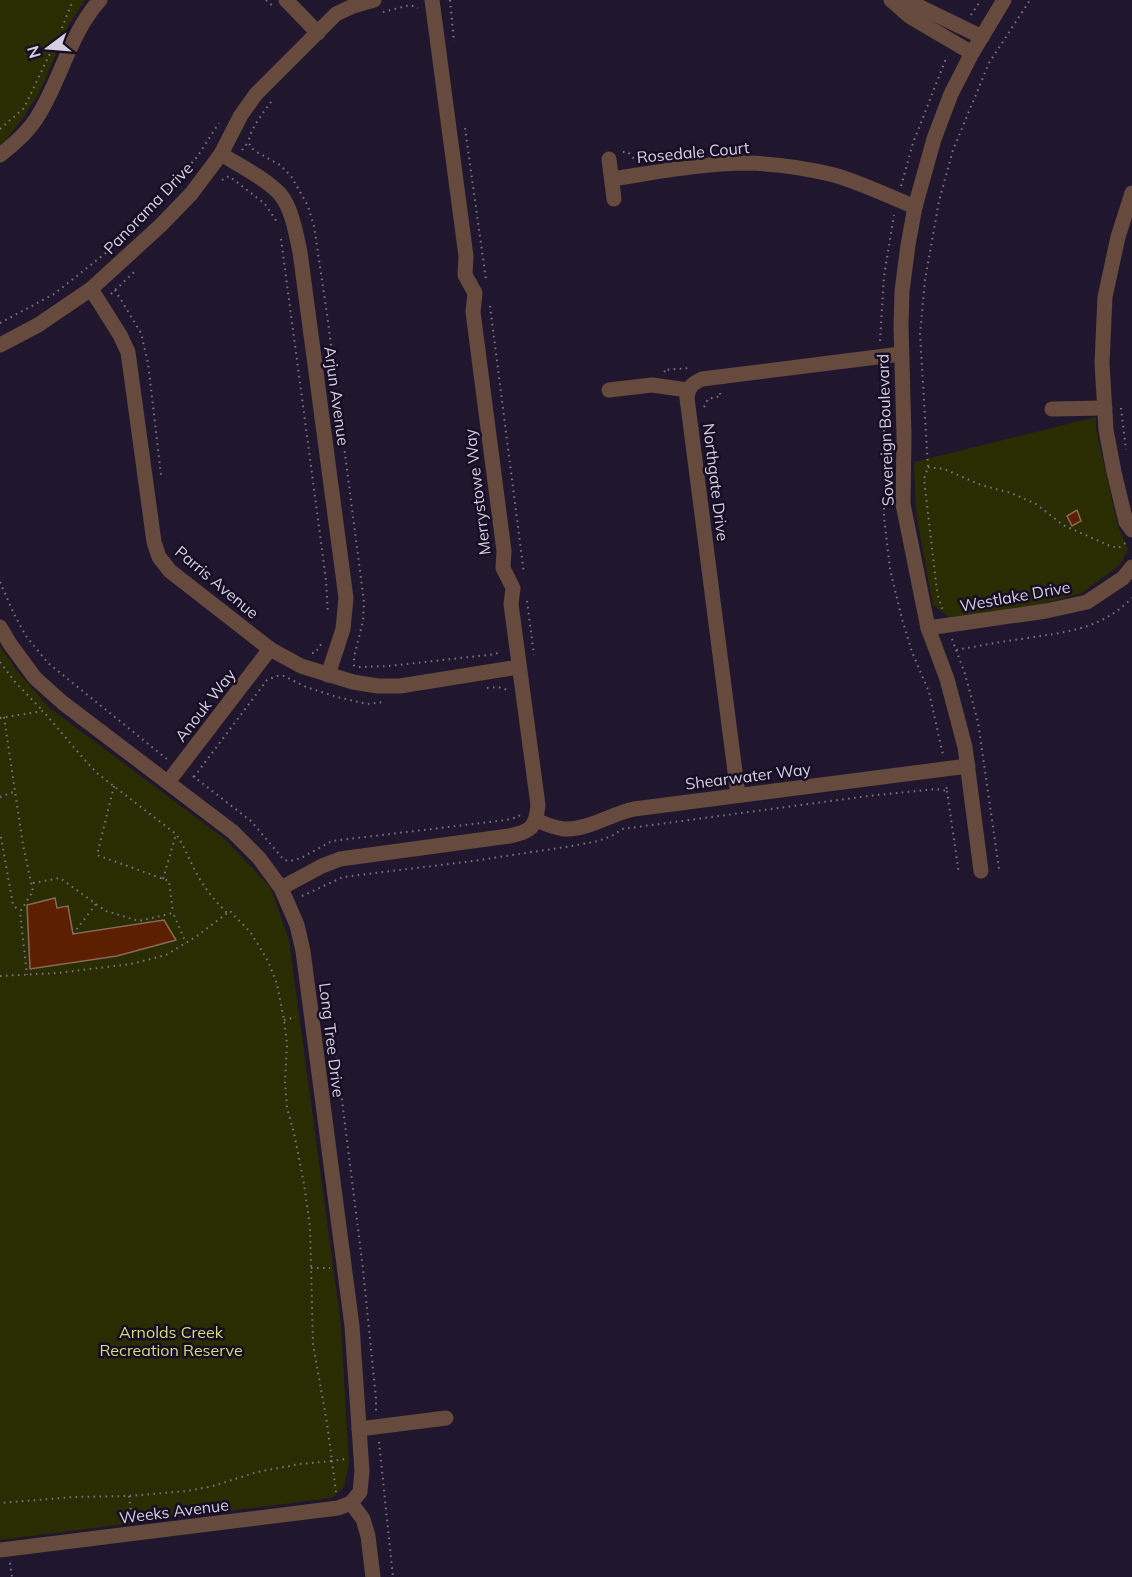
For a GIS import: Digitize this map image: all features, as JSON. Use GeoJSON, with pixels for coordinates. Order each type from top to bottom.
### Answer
{"type":"FeatureCollection","features":[{"type":"Feature","properties":{"kind":"street"},"geometry":{"type":"LineString","coordinates":[[0,155],[14,144],[35,120],[51,92],[79,28],[99,0]]}},
{"type":"Feature","properties":{"kind":"street"},"geometry":{"type":"LineString","coordinates":[[891,0],[909,16],[972,52]]}},
{"type":"Feature","properties":{"kind":"street"},"geometry":{"type":"LineString","coordinates":[[904,0],[982,37]]}},
{"type":"Feature","properties":{"kind":"street","name":"Sovereign Boulevard"},"geometry":{"type":"LineString","coordinates":[[981,871],[968,766],[947,678],[928,628],[903,504],[904,436],[900,354],[902,291],[908,246],[915,207],[934,139],[951,94],[972,52],[1004,0]]}},
{"type":"Feature","properties":{"kind":"street"},"geometry":{"type":"LineString","coordinates":[[280,4],[318,33]]}},
{"type":"Feature","properties":{"kind":"street","name":"Merrystowe Way"},"geometry":{"type":"LineString","coordinates":[[427,5],[466,256],[465,275],[475,293],[473,312],[504,550],[503,568],[513,588],[511,604],[538,805],[530,816]]}},
{"type":"Feature","properties":{"kind":"street","name":"Panorama Drive"},"geometry":{"type":"LineString","coordinates":[[0,345],[38,325],[91,289],[161,225],[191,194],[221,154],[241,115],[256,94],[336,14],[353,6],[377,6]]}},
{"type":"Feature","properties":{"kind":"street","name":"Arjun Avenue"},"geometry":{"type":"LineString","coordinates":[[221,154],[256,175],[280,195],[294,222],[300,252],[346,598],[343,629],[328,675]]}},
{"type":"Feature","properties":{"kind":"street"},"geometry":{"type":"LineString","coordinates":[[609,159],[615,199]]}},
{"type":"Feature","properties":{"kind":"street","name":"Rosedale Court"},"geometry":{"type":"LineString","coordinates":[[612,179],[716,165],[747,163],[777,165],[835,175],[915,207]]}},
{"type":"Feature","properties":{"kind":"street"},"geometry":{"type":"LineString","coordinates":[[1132,193],[1118,237],[1105,297],[1102,363],[1106,430],[1126,522],[1132,530]]}},
{"type":"Feature","properties":{"kind":"street","name":"Parris Avenue"},"geometry":{"type":"LineString","coordinates":[[91,289],[128,352],[154,542],[159,557],[170,571],[270,649],[301,666],[353,682],[378,686],[400,686],[519,667]]}},
{"type":"Feature","properties":{"kind":"street"},"geometry":{"type":"LineString","coordinates":[[609,390],[652,385],[688,390],[693,383],[702,379],[900,354]]}},
{"type":"Feature","properties":{"kind":"street","name":"Northgate Drive"},"geometry":{"type":"LineString","coordinates":[[688,390],[687,398],[738,795]]}},
{"type":"Feature","properties":{"kind":"street"},"geometry":{"type":"LineString","coordinates":[[1052,410],[1105,408]]}},
{"type":"Feature","properties":{"kind":"street","name":"Westlake Drive"},"geometry":{"type":"LineString","coordinates":[[928,628],[1046,611],[1087,602],[1123,578],[1132,567]]}},
{"type":"Feature","properties":{"kind":"street","name":"Long Tree Drive"},"geometry":{"type":"LineString","coordinates":[[0,627],[35,678],[63,703],[233,832],[259,858],[281,888],[297,925],[303,951],[352,1326],[362,1471],[360,1492],[345,1506]]}},
{"type":"Feature","properties":{"kind":"street","name":"Anouk Way"},"geometry":{"type":"LineString","coordinates":[[168,782],[270,649]]}},
{"type":"Feature","properties":{"kind":"street","name":"Shearwater Way"},"geometry":{"type":"LineString","coordinates":[[530,816],[550,826],[564,829],[583,826],[634,809],[968,766]]}},
{"type":"Feature","properties":{"kind":"street"},"geometry":{"type":"LineString","coordinates":[[281,888],[340,859],[521,834],[529,828],[530,816]]}},
{"type":"Feature","properties":{"kind":"street"},"geometry":{"type":"LineString","coordinates":[[359,1429],[446,1418]]}},
{"type":"Feature","properties":{"kind":"street"},"geometry":{"type":"LineString","coordinates":[[345,1506],[363,1519],[368,1536],[373,1577]]}},
{"type":"Feature","properties":{"kind":"street","name":"Weeks Avenue"},"geometry":{"type":"LineString","coordinates":[[0,1550],[345,1506]]}},
{"type":"Feature","properties":{"kind":"path"},"geometry":{"type":"LineString","coordinates":[[62,27],[73,0]]}},
{"type":"Feature","properties":{"kind":"path"},"geometry":{"type":"LineString","coordinates":[[266,0],[280,4]]}},
{"type":"Feature","properties":{"kind":"path"},"geometry":{"type":"LineString","coordinates":[[965,29],[981,0]]}},
{"type":"Feature","properties":{"kind":"path"},"geometry":{"type":"LineString","coordinates":[[1030,0],[989,63],[953,150],[939,201],[925,280],[920,334],[928,467],[924,479],[938,596],[956,650],[1076,630],[1107,617],[1132,598]]}},
{"type":"Feature","properties":{"kind":"path"},"geometry":{"type":"LineString","coordinates":[[377,6],[427,5]]}},
{"type":"Feature","properties":{"kind":"path"},"geometry":{"type":"LineString","coordinates":[[0,129],[24,108],[57,38]]}},
{"type":"Feature","properties":{"kind":"path"},"geometry":{"type":"LineString","coordinates":[[957,44],[947,56],[913,143],[898,200],[884,276],[880,356],[884,424],[884,517],[890,569],[912,652],[929,692],[946,769],[945,783],[958,874]]}},
{"type":"Feature","properties":{"kind":"path"},"geometry":{"type":"LineString","coordinates":[[274,99],[263,112],[250,134],[249,141],[255,151],[280,165],[291,176],[308,206],[314,226],[364,602],[363,621],[354,657],[354,667],[389,666],[496,654],[503,649]]}},
{"type":"Feature","properties":{"kind":"path"},"geometry":{"type":"LineString","coordinates":[[133,229],[197,158],[220,121]]}},
{"type":"Feature","properties":{"kind":"path"},"geometry":{"type":"LineString","coordinates":[[216,186],[223,178],[229,176],[265,204],[279,227]]}},
{"type":"Feature","properties":{"kind":"path"},"geometry":{"type":"LineString","coordinates":[[280,237],[326,580],[328,616]]}},
{"type":"Feature","properties":{"kind":"path"},"geometry":{"type":"LineString","coordinates":[[0,323],[54,294],[111,249]]}},
{"type":"Feature","properties":{"kind":"path"},"geometry":{"type":"LineString","coordinates":[[101,305],[139,266]]}},
{"type":"Feature","properties":{"kind":"path"},"geometry":{"type":"LineString","coordinates":[[115,290],[138,327],[145,346],[162,480]]}},
{"type":"Feature","properties":{"kind":"path"},"geometry":{"type":"LineString","coordinates":[[666,387],[664,370],[671,370]]}},
{"type":"Feature","properties":{"kind":"path"},"geometry":{"type":"LineString","coordinates":[[704,411],[704,405],[708,399],[721,396],[718,377]]}},
{"type":"Feature","properties":{"kind":"path"},"geometry":{"type":"LineString","coordinates":[[1120,405],[1126,450]]}},
{"type":"Feature","properties":{"kind":"path"},"geometry":{"type":"LineString","coordinates":[[928,467],[944,469],[981,485],[1011,493],[1036,504],[1063,525],[1110,546],[1118,548],[1132,539]]}},
{"type":"Feature","properties":{"kind":"path"},"geometry":{"type":"LineString","coordinates":[[0,582],[26,636],[48,663],[179,768],[251,821],[284,860],[301,858],[332,841],[530,816]]}},
{"type":"Feature","properties":{"kind":"path"},"geometry":{"type":"LineString","coordinates":[[315,653],[324,639]]}},
{"type":"Feature","properties":{"kind":"path"},"geometry":{"type":"LineString","coordinates":[[307,653],[334,656]]}},
{"type":"Feature","properties":{"kind":"path"},"geometry":{"type":"LineString","coordinates":[[0,662],[15,682],[98,774],[176,834],[184,845],[196,874],[209,895],[227,913]]}},
{"type":"Feature","properties":{"kind":"path"},"geometry":{"type":"LineString","coordinates":[[194,777],[267,680],[277,676],[284,676],[306,687],[337,697],[367,704],[390,701]]}},
{"type":"Feature","properties":{"kind":"path"},"geometry":{"type":"LineString","coordinates":[[478,690],[498,687],[507,690],[512,696]]}},
{"type":"Feature","properties":{"kind":"path"},"geometry":{"type":"LineString","coordinates":[[0,718],[43,711]]}},
{"type":"Feature","properties":{"kind":"path"},"geometry":{"type":"LineString","coordinates":[[4,717],[23,845],[33,891],[20,912],[27,975]]}},
{"type":"Feature","properties":{"kind":"path"},"geometry":{"type":"LineString","coordinates":[[114,786],[97,855],[169,881],[173,913],[186,943]]}},
{"type":"Feature","properties":{"kind":"path"},"geometry":{"type":"LineString","coordinates":[[302,896],[343,877],[549,850],[598,841],[622,829],[936,789],[947,791]]}},
{"type":"Feature","properties":{"kind":"path"},"geometry":{"type":"LineString","coordinates":[[0,797],[16,791]]}},
{"type":"Feature","properties":{"kind":"path"},"geometry":{"type":"LineString","coordinates":[[772,791],[772,809]]}},
{"type":"Feature","properties":{"kind":"path"},"geometry":{"type":"LineString","coordinates":[[164,879],[176,834]]}},
{"type":"Feature","properties":{"kind":"path"},"geometry":{"type":"LineString","coordinates":[[1,837],[13,905],[20,912]]}},
{"type":"Feature","properties":{"kind":"path"},"geometry":{"type":"LineString","coordinates":[[32,883],[60,878],[106,911],[139,921],[173,913]]}},
{"type":"Feature","properties":{"kind":"path"},"geometry":{"type":"LineString","coordinates":[[73,934],[96,904]]}},
{"type":"Feature","properties":{"kind":"path"},"geometry":{"type":"LineString","coordinates":[[0,976],[57,973],[131,964],[166,956],[230,911],[251,933],[268,962],[277,984],[284,1020],[287,1043],[285,1082],[287,1108],[298,1154],[310,1226],[313,1344],[332,1461],[345,1506]]}},
{"type":"Feature","properties":{"kind":"path"},"geometry":{"type":"LineString","coordinates":[[0,1503],[187,1491],[213,1486],[258,1472],[332,1461]]}},
{"type":"Feature","properties":{"kind":"path"},"geometry":{"type":"LineString","coordinates":[[129,1496],[134,1534]]}},
{"type":"Feature","properties":{"kind":"path"},"geometry":{"type":"LineString","coordinates":[[10,1563],[12,1577]]}},
{"type":"Feature","properties":{"kind":"green space"},"geometry":{"type":"Polygon","coordinates":[[[0,0],[85,0],[70,23],[39,93],[23,118],[0,145],[0,0]]]}},
{"type":"Feature","properties":{"kind":"green space"},"geometry":{"type":"Polygon","coordinates":[[[1096,417],[1096,429],[1118,526],[1128,549],[1120,565],[1082,593],[1039,605],[949,617],[933,605],[916,513],[914,462],[1096,417]]]}},
{"type":"Feature","properties":{"kind":"green space","name":"Arnolds Creek Recreation Reserve"},"geometry":{"type":"Polygon","coordinates":[[[0,646],[17,671],[50,708],[225,839],[271,888],[289,940],[341,1324],[349,1464],[344,1487],[332,1498],[0,1540],[0,646]]]}},
{"type":"Feature","properties":{"kind":"building"},"geometry":{"type":"Polygon","coordinates":[[[1077,510],[1081,521],[1072,526],[1067,516],[1077,510]]]}},
{"type":"Feature","properties":{"kind":"building"},"geometry":{"type":"Polygon","coordinates":[[[55,898],[57,908],[68,906],[73,934],[164,920],[176,940],[117,956],[30,969],[27,905],[55,898]]]}}]}
